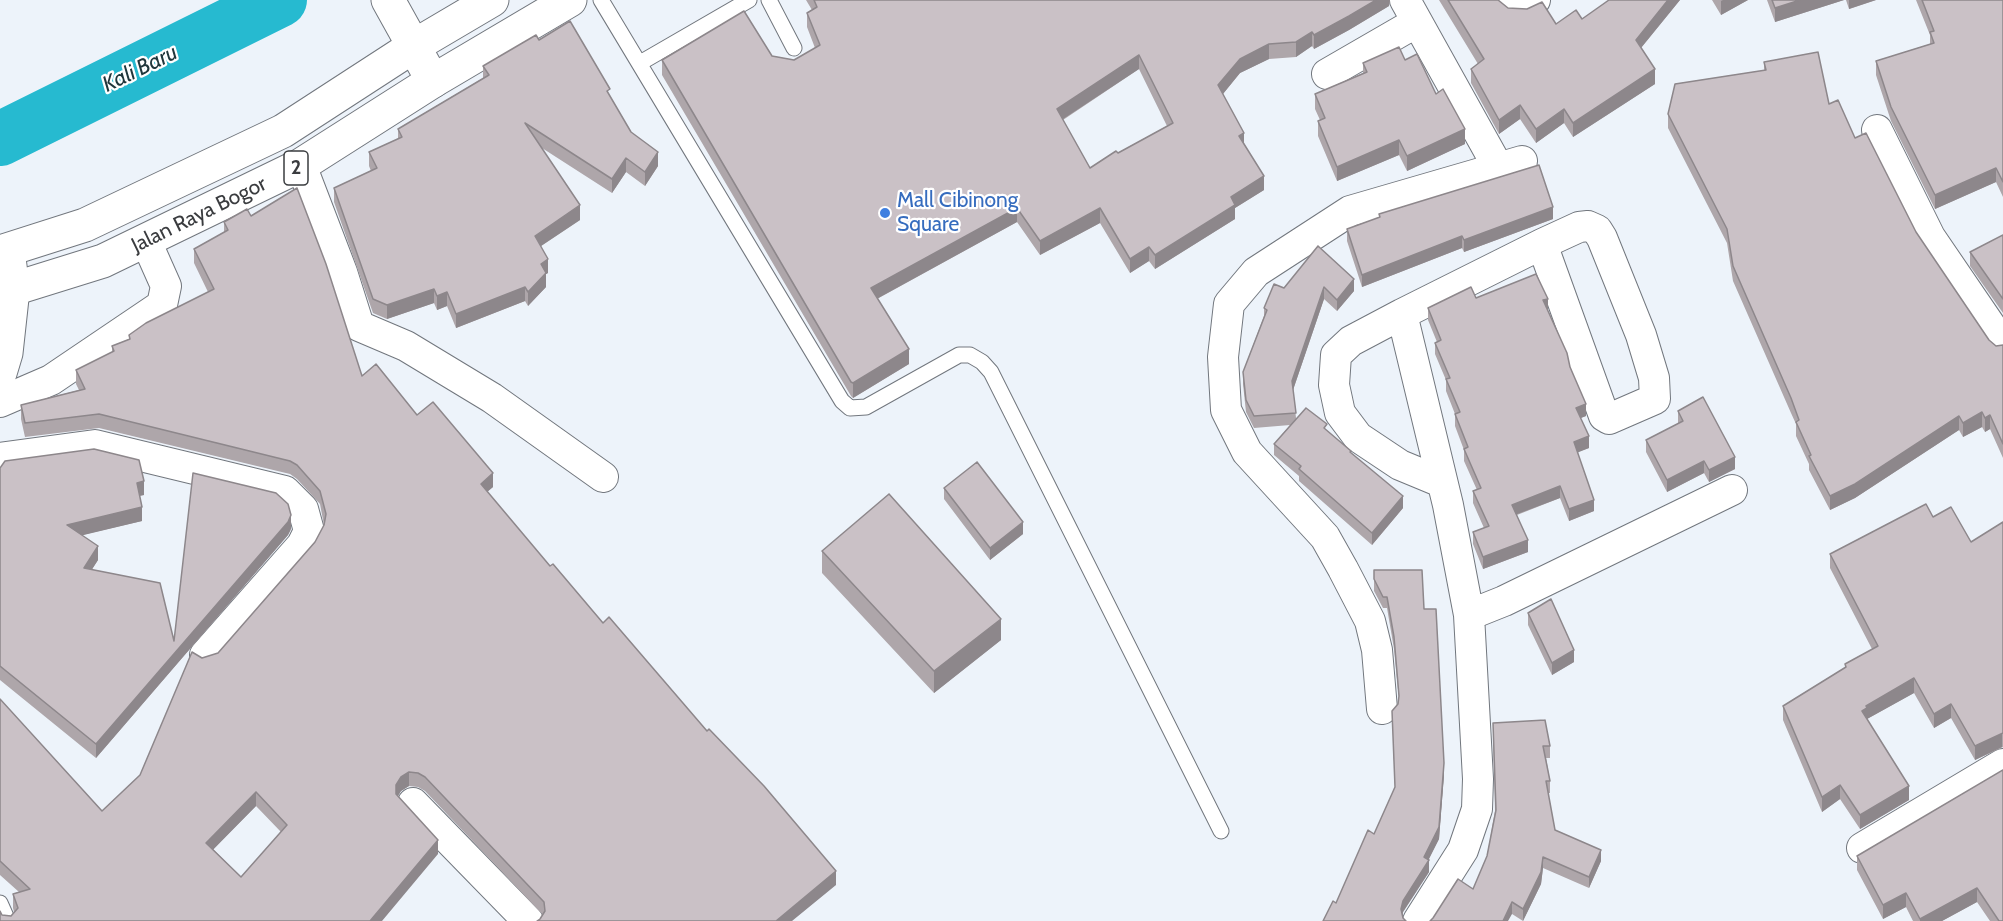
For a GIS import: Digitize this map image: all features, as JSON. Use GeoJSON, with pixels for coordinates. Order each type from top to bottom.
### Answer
{"type":"FeatureCollection","features":[{"type":"Feature","properties":{"kind":"main road"},"geometry":{"type":"LineString","coordinates":[[388,0],[433,81]]}},
{"type":"Feature","properties":{"kind":"main road","name":"Jalan Raya Bogor"},"geometry":{"type":"LineString","coordinates":[[4,251],[85,225],[283,130],[414,46],[492,0]]}},
{"type":"Feature","properties":{"kind":"main road","name":"Jalan Raya Bogor"},"geometry":{"type":"LineString","coordinates":[[7,289],[103,261],[301,165],[433,81],[570,0]]}},
{"type":"Feature","properties":{"kind":"main road"},"geometry":{"type":"LineString","coordinates":[[0,373],[6,353],[7,289],[4,251]]}},
{"type":"Feature","properties":{"kind":"street"},"geometry":{"type":"LineString","coordinates":[[1509,0],[1513,6],[1520,8],[1534,0]]}},
{"type":"Feature","properties":{"kind":"street"},"geometry":{"type":"LineString","coordinates":[[1327,74],[1411,11],[1511,165],[1350,211],[1256,272],[1229,304],[1223,357],[1226,410],[1247,452],[1325,537],[1343,569],[1370,621],[1377,650],[1382,709]]}},
{"type":"Feature","properties":{"kind":"street"},"geometry":{"type":"LineString","coordinates":[[1877,130],[1930,237],[2003,344]]}},
{"type":"Feature","properties":{"kind":"street"},"geometry":{"type":"LineString","coordinates":[[301,165],[342,272],[359,326],[406,346],[492,398],[603,477]]}},
{"type":"Feature","properties":{"kind":"street"},"geometry":{"type":"LineString","coordinates":[[1441,482],[1400,465],[1358,437],[1340,412],[1334,384],[1336,355],[1351,340],[1542,244],[1579,227],[1588,226],[1597,230],[1602,238],[1641,335],[1654,378],[1656,393],[1652,402],[1610,418],[1604,416],[1542,244]]}},
{"type":"Feature","properties":{"kind":"street"},"geometry":{"type":"LineString","coordinates":[[0,402],[51,380],[162,305],[166,286],[146,242]]}},
{"type":"Feature","properties":{"kind":"street"},"geometry":{"type":"LineString","coordinates":[[1402,314],[1448,505],[1469,615],[1477,809],[1463,850],[1418,921]]}},
{"type":"Feature","properties":{"kind":"street"},"geometry":{"type":"LineString","coordinates":[[0,458],[95,445],[285,491],[303,509],[309,531],[302,545],[205,655]]}},
{"type":"Feature","properties":{"kind":"street"},"geometry":{"type":"LineString","coordinates":[[1469,615],[1504,601],[1732,490]]}},
{"type":"Feature","properties":{"kind":"street"},"geometry":{"type":"LineString","coordinates":[[1862,848],[2003,764]]}},
{"type":"Feature","properties":{"kind":"street"},"geometry":{"type":"LineString","coordinates":[[413,803],[528,921]]}},
{"type":"Feature","properties":{"kind":"lane"},"geometry":{"type":"LineString","coordinates":[[601,0],[842,401],[850,408],[866,407],[959,355],[970,355],[982,362],[991,372],[1221,831]]}},
{"type":"Feature","properties":{"kind":"lane"},"geometry":{"type":"LineString","coordinates":[[640,63],[749,0]]}},
{"type":"Feature","properties":{"kind":"lane"},"geometry":{"type":"LineString","coordinates":[[769,0],[794,48]]}},
{"type":"Feature","properties":{"kind":"lane"},"geometry":{"type":"LineString","coordinates":[[0,903],[8,921]]}},
{"type":"Feature","properties":{"kind":"building","name":"Mall Cibinong Square"},"geometry":{"type":"Polygon","coordinates":[[[814,0],[1376,0],[1314,35],[1312,32],[1296,42],[1269,44],[1240,59],[1218,85],[1244,133],[1239,136],[1264,176],[1231,197],[1235,205],[1155,255],[1149,247],[1130,259],[1100,208],[1040,241],[1017,208],[871,288],[909,349],[853,383],[662,60],[744,11],[772,56],[794,60],[820,45],[807,13],[817,7],[814,0]],[[1139,55],[1057,109],[1090,168],[1116,151],[1118,153],[1173,123],[1139,55]]]}},
{"type":"Feature","properties":{"kind":"building"},"geometry":{"type":"Polygon","coordinates":[[[1448,0],[1498,0],[1508,8],[1527,9],[1542,2],[1556,24],[1576,10],[1582,19],[1609,0],[1668,0],[1636,40],[1655,69],[1573,123],[1564,109],[1536,129],[1520,105],[1499,120],[1471,69],[1484,59],[1448,0]]]}},
{"type":"Feature","properties":{"kind":"building"},"geometry":{"type":"Polygon","coordinates":[[[1772,0],[1800,0],[1775,8],[1772,0]]]}},
{"type":"Feature","properties":{"kind":"building"},"geometry":{"type":"Polygon","coordinates":[[[1922,0],[2003,0],[2003,182],[1996,168],[1935,195],[1891,107],[1876,61],[1934,43],[1930,32],[1934,31],[1922,0]]]}},
{"type":"Feature","properties":{"kind":"building"},"geometry":{"type":"Polygon","coordinates":[[[570,21],[610,89],[607,91],[631,132],[658,152],[645,172],[626,158],[612,179],[525,123],[580,205],[535,236],[548,259],[541,264],[546,273],[528,292],[525,287],[456,314],[447,292],[437,296],[434,289],[387,305],[373,299],[334,188],[377,168],[369,152],[402,137],[398,129],[489,75],[483,66],[536,35],[539,40],[570,21]]]}},
{"type":"Feature","properties":{"kind":"building"},"geometry":{"type":"Polygon","coordinates":[[[1399,47],[1405,60],[1417,54],[1436,94],[1443,89],[1465,129],[1407,156],[1399,140],[1337,167],[1318,121],[1325,118],[1315,94],[1367,72],[1363,63],[1399,47]]]}},
{"type":"Feature","properties":{"kind":"building"},"geometry":{"type":"Polygon","coordinates":[[[1818,52],[1829,104],[1838,100],[1855,138],[1866,133],[1916,232],[1989,340],[1996,346],[2003,345],[2003,444],[1990,415],[1985,418],[1982,412],[1963,423],[1959,416],[1855,484],[1830,496],[1809,456],[1811,455],[1796,422],[1799,420],[1791,398],[1733,266],[1727,229],[1668,114],[1675,84],[1766,70],[1764,62],[1818,52]]]}},
{"type":"Feature","properties":{"kind":"building"},"geometry":{"type":"Polygon","coordinates":[[[1539,165],[1553,207],[1464,240],[1462,236],[1362,275],[1347,229],[1380,217],[1379,214],[1539,165]]]}},
{"type":"Feature","properties":{"kind":"building"},"geometry":{"type":"Polygon","coordinates":[[[297,188],[326,264],[362,376],[376,364],[417,415],[433,402],[493,473],[481,484],[550,566],[553,564],[603,623],[609,617],[707,731],[709,729],[764,786],[836,871],[776,921],[537,921],[545,911],[544,902],[425,777],[409,772],[401,777],[396,785],[396,794],[438,840],[370,921],[0,921],[0,911],[2,915],[11,916],[18,908],[13,894],[30,889],[0,861],[0,699],[102,811],[140,775],[192,652],[202,658],[218,653],[315,542],[324,525],[326,514],[320,491],[297,465],[290,461],[99,414],[25,423],[21,405],[85,389],[76,370],[114,351],[112,346],[130,339],[129,335],[146,323],[214,289],[194,249],[228,230],[224,222],[247,209],[251,216],[297,188]],[[256,792],[206,843],[241,877],[287,825],[256,792]]]}},
{"type":"Feature","properties":{"kind":"building"},"geometry":{"type":"Polygon","coordinates":[[[2003,235],[2003,299],[1970,252],[2003,235]]]}},
{"type":"Feature","properties":{"kind":"building"},"geometry":{"type":"Polygon","coordinates":[[[1318,246],[1354,279],[1337,300],[1324,287],[1292,381],[1296,413],[1254,416],[1246,400],[1243,372],[1267,310],[1264,308],[1274,284],[1284,288],[1318,246]]]}},
{"type":"Feature","properties":{"kind":"building"},"geometry":{"type":"Polygon","coordinates":[[[1536,274],[1548,299],[1543,300],[1567,353],[1570,367],[1586,404],[1576,408],[1589,436],[1574,442],[1594,500],[1569,509],[1560,486],[1512,505],[1528,540],[1483,557],[1473,532],[1489,526],[1473,491],[1481,488],[1464,449],[1468,447],[1455,414],[1460,412],[1446,379],[1450,378],[1435,343],[1441,340],[1428,308],[1471,287],[1476,298],[1536,274]]]}},
{"type":"Feature","properties":{"kind":"building"},"geometry":{"type":"Polygon","coordinates":[[[1703,397],[1735,457],[1709,470],[1704,461],[1667,480],[1646,440],[1683,421],[1678,411],[1703,397]]]}},
{"type":"Feature","properties":{"kind":"building"},"geometry":{"type":"Polygon","coordinates":[[[1306,408],[1327,424],[1324,428],[1350,452],[1403,496],[1372,533],[1299,469],[1301,466],[1274,444],[1306,408]]]}},
{"type":"Feature","properties":{"kind":"building"},"geometry":{"type":"Polygon","coordinates":[[[94,449],[139,460],[144,481],[137,483],[142,507],[67,525],[98,546],[84,568],[160,583],[174,641],[193,473],[276,493],[288,504],[291,515],[288,522],[96,744],[0,666],[0,468],[5,461],[94,449]]]}},
{"type":"Feature","properties":{"kind":"building"},"geometry":{"type":"Polygon","coordinates":[[[977,462],[1023,522],[990,548],[944,488],[977,462]]]}},
{"type":"Feature","properties":{"kind":"building"},"geometry":{"type":"Polygon","coordinates":[[[889,494],[1001,619],[934,671],[822,551],[889,494]]]}},
{"type":"Feature","properties":{"kind":"building"},"geometry":{"type":"Polygon","coordinates":[[[1926,504],[1933,517],[1951,507],[1971,542],[2003,522],[2003,733],[1975,746],[1951,704],[1934,714],[1914,678],[1866,706],[1867,708],[1862,711],[1909,786],[1860,815],[1840,785],[1822,797],[1783,706],[1846,667],[1845,664],[1878,646],[1830,554],[1926,504]]]}},
{"type":"Feature","properties":{"kind":"building"},"geometry":{"type":"Polygon","coordinates":[[[1374,570],[1422,570],[1424,609],[1436,609],[1444,763],[1439,827],[1424,857],[1429,860],[1403,901],[1401,909],[1406,921],[1323,921],[1333,901],[1336,903],[1368,830],[1374,834],[1395,787],[1392,711],[1398,704],[1399,696],[1394,637],[1387,597],[1383,597],[1374,579],[1374,570]]]}},
{"type":"Feature","properties":{"kind":"building"},"geometry":{"type":"Polygon","coordinates":[[[1551,599],[1574,650],[1552,663],[1528,613],[1551,599]]]}},
{"type":"Feature","properties":{"kind":"building"},"geometry":{"type":"Polygon","coordinates":[[[1545,720],[1550,746],[1543,746],[1550,781],[1546,781],[1555,830],[1601,850],[1589,877],[1543,857],[1541,872],[1523,909],[1512,902],[1503,921],[1430,921],[1458,879],[1473,889],[1487,856],[1496,810],[1493,723],[1545,720]]]}},
{"type":"Feature","properties":{"kind":"building"},"geometry":{"type":"Polygon","coordinates":[[[2003,770],[2003,921],[1999,921],[1977,888],[1920,919],[1906,893],[1883,905],[1857,856],[2003,770]]]}},
{"type":"Feature","properties":{"kind":"waterway","name":"Kali Baru"},"geometry":{"type":"LineString","coordinates":[[0,139],[280,0]]}},
{"type":"Feature","properties":{"kind":"place","name":"Mall Cibinong Square"},"geometry":{"type":"Point","coordinates":[885,213]}}]}
